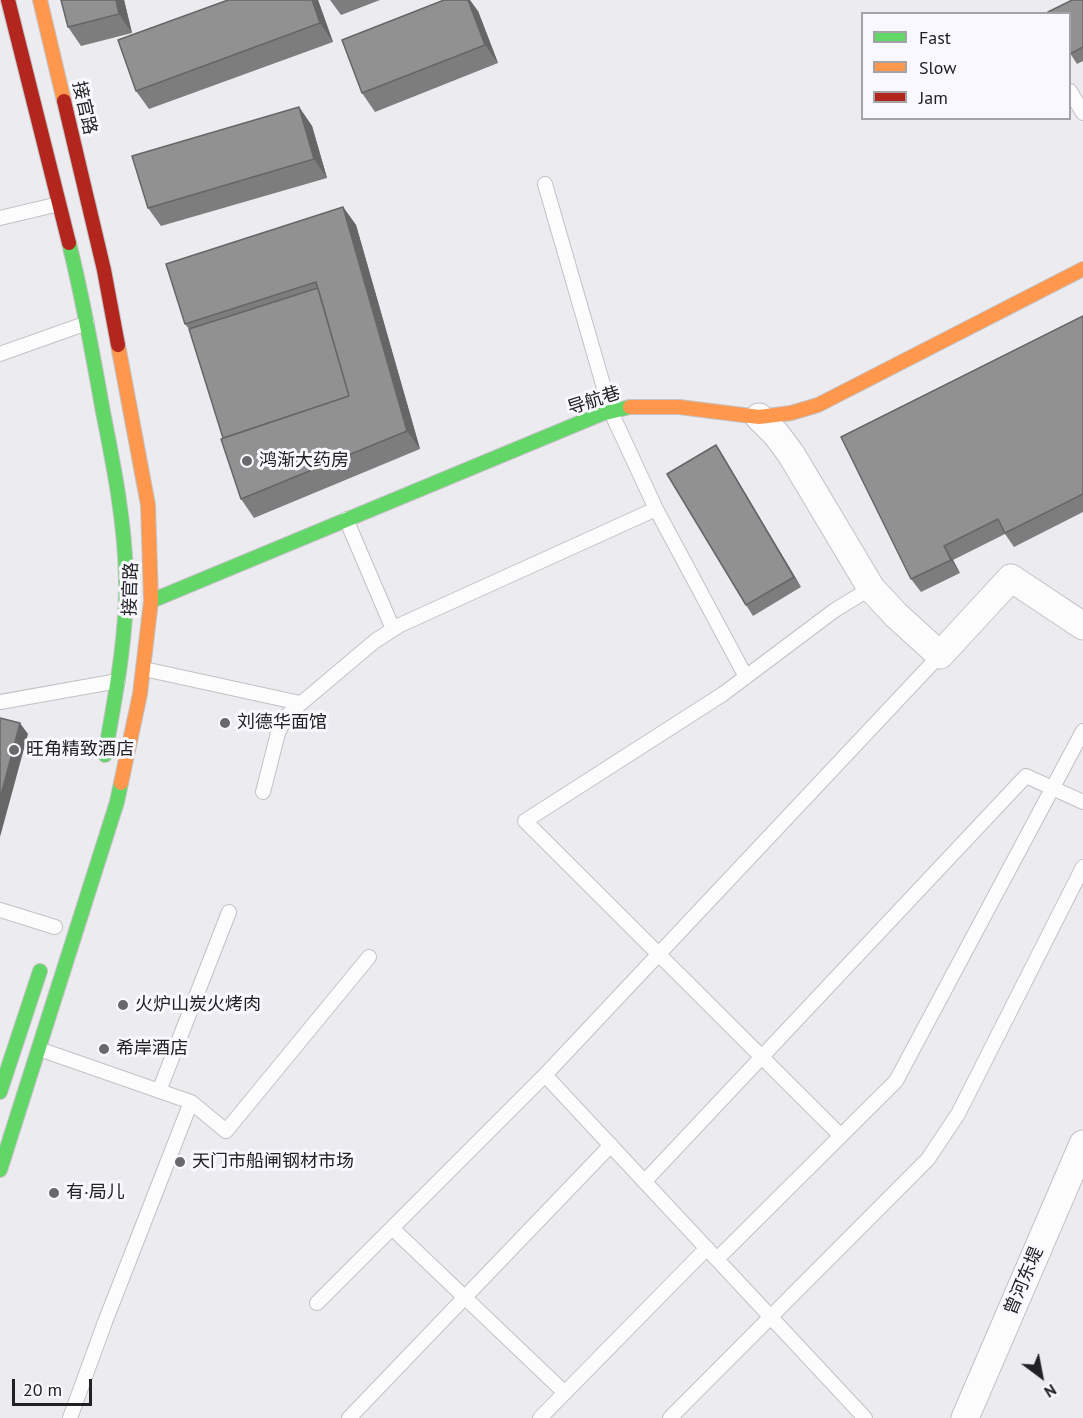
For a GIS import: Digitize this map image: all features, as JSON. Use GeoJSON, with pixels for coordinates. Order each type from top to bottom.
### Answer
{"type":"FeatureCollection","features":[{"type":"Feature","properties":{"kind":"main road","name":"接官路"},"geometry":{"type":"LineString","coordinates":[[8,0],[87,323],[119,496],[126,578],[125,621],[118,681],[101,771]]}},
{"type":"Feature","properties":{"kind":"main road","name":"接官路"},"geometry":{"type":"LineString","coordinates":[[0,1170],[117,802],[144,669],[151,601],[148,505],[104,270],[40,0]]}},
{"type":"Feature","properties":{"kind":"main road","name":"导航巷"},"geometry":{"type":"LineString","coordinates":[[151,601],[346,519],[628,407],[668,407],[759,417],[791,413],[818,405],[1083,268]]}},
{"type":"Feature","properties":{"kind":"main road"},"geometry":{"type":"LineString","coordinates":[[0,1092],[44,960]]}},
{"type":"Feature","properties":{"kind":"street"},"geometry":{"type":"LineString","coordinates":[[759,417],[791,454],[871,588],[939,655],[1011,578],[1083,626]]}},
{"type":"Feature","properties":{"kind":"street","name":"曾河东堤"},"geometry":{"type":"LineString","coordinates":[[965,1418],[1083,1144]]}},
{"type":"Feature","properties":{"kind":"lane"},"geometry":{"type":"LineString","coordinates":[[1071,93],[1083,113]]}},
{"type":"Feature","properties":{"kind":"lane"},"geometry":{"type":"LineString","coordinates":[[545,184],[611,412],[656,509],[746,676]]}},
{"type":"Feature","properties":{"kind":"lane"},"geometry":{"type":"LineString","coordinates":[[0,218],[59,204]]}},
{"type":"Feature","properties":{"kind":"lane"},"geometry":{"type":"LineString","coordinates":[[0,354],[87,323]]}},
{"type":"Feature","properties":{"kind":"lane"},"geometry":{"type":"LineString","coordinates":[[263,792],[278,733],[286,716],[375,640],[421,614],[656,509]]}},
{"type":"Feature","properties":{"kind":"lane"},"geometry":{"type":"LineString","coordinates":[[346,519],[393,629]]}},
{"type":"Feature","properties":{"kind":"lane"},"geometry":{"type":"LineString","coordinates":[[841,1136],[525,821],[723,694],[835,610],[871,588]]}},
{"type":"Feature","properties":{"kind":"lane"},"geometry":{"type":"LineString","coordinates":[[317,1303],[545,1075],[939,655]]}},
{"type":"Feature","properties":{"kind":"lane"},"geometry":{"type":"LineString","coordinates":[[144,669],[300,703]]}},
{"type":"Feature","properties":{"kind":"lane"},"geometry":{"type":"LineString","coordinates":[[0,702],[118,681]]}},
{"type":"Feature","properties":{"kind":"lane"},"geometry":{"type":"LineString","coordinates":[[717,1259],[896,1081],[1083,731]]}},
{"type":"Feature","properties":{"kind":"lane"},"geometry":{"type":"LineString","coordinates":[[645,1181],[1026,776],[1083,802]]}},
{"type":"Feature","properties":{"kind":"lane"},"geometry":{"type":"LineString","coordinates":[[670,1418],[928,1159],[958,1114],[1083,867]]}},
{"type":"Feature","properties":{"kind":"lane"},"geometry":{"type":"LineString","coordinates":[[0,910],[55,927]]}},
{"type":"Feature","properties":{"kind":"lane"},"geometry":{"type":"LineString","coordinates":[[159,1091],[229,912]]}},
{"type":"Feature","properties":{"kind":"lane"},"geometry":{"type":"LineString","coordinates":[[39,1049],[191,1102],[226,1131],[369,957]]}},
{"type":"Feature","properties":{"kind":"lane"},"geometry":{"type":"LineString","coordinates":[[545,1075],[865,1418]]}},
{"type":"Feature","properties":{"kind":"lane"},"geometry":{"type":"LineString","coordinates":[[70,1418],[191,1102]]}},
{"type":"Feature","properties":{"kind":"lane"},"geometry":{"type":"LineString","coordinates":[[349,1418],[611,1145]]}},
{"type":"Feature","properties":{"kind":"lane"},"geometry":{"type":"LineString","coordinates":[[392,1228],[565,1393]]}},
{"type":"Feature","properties":{"kind":"lane"},"geometry":{"type":"LineString","coordinates":[[540,1418],[707,1248]]}},
{"type":"Feature","properties":{"kind":"building"},"geometry":{"type":"Polygon","coordinates":[[[61,0],[116,0],[119,14],[68,27],[61,0]]]}},
{"type":"Feature","properties":{"kind":"building"},"geometry":{"type":"Polygon","coordinates":[[[228,0],[312,0],[320,23],[136,91],[118,40],[228,0]]]}},
{"type":"Feature","properties":{"kind":"building"},"geometry":{"type":"Polygon","coordinates":[[[444,0],[468,0],[485,45],[362,93],[342,40],[444,0]]]}},
{"type":"Feature","properties":{"kind":"building"},"geometry":{"type":"Polygon","coordinates":[[[1072,0],[1083,0],[1083,47],[1071,53],[1071,12],[1048,12],[1072,0]]]}},
{"type":"Feature","properties":{"kind":"building"},"geometry":{"type":"Polygon","coordinates":[[[299,107],[314,159],[148,208],[132,156],[299,107]]]}},
{"type":"Feature","properties":{"kind":"building"},"geometry":{"type":"Polygon","coordinates":[[[343,207],[407,431],[241,499],[221,439],[349,396],[316,282],[185,324],[166,264],[343,207]]]}},
{"type":"Feature","properties":{"kind":"building"},"geometry":{"type":"Polygon","coordinates":[[[318,288],[349,396],[223,438],[189,329],[318,288]]]}},
{"type":"Feature","properties":{"kind":"building"},"geometry":{"type":"Polygon","coordinates":[[[1083,316],[1083,494],[1005,533],[998,519],[944,546],[951,560],[911,579],[841,437],[1083,316]]]}},
{"type":"Feature","properties":{"kind":"building"},"geometry":{"type":"Polygon","coordinates":[[[716,445],[794,577],[746,605],[667,474],[716,445]]]}},
{"type":"Feature","properties":{"kind":"building"},"geometry":{"type":"Polygon","coordinates":[[[0,718],[20,723],[0,799],[0,718]]]}},
{"type":"Feature","properties":{"kind":"traffic: fast"},"geometry":{"type":"LineString","coordinates":[[69,243],[88,327],[115,474],[125,558],[126,601],[122,645],[105,755]]}},
{"type":"Feature","properties":{"kind":"traffic: fast"},"geometry":{"type":"LineString","coordinates":[[151,601],[601,414],[630,407]]}},
{"type":"Feature","properties":{"kind":"traffic: fast"},"geometry":{"type":"LineString","coordinates":[[0,1170],[117,802],[121,783]]}},
{"type":"Feature","properties":{"kind":"traffic: fast"},"geometry":{"type":"LineString","coordinates":[[0,1092],[40,971]]}},
{"type":"Feature","properties":{"kind":"traffic: slow"},"geometry":{"type":"LineString","coordinates":[[40,0],[64,101]]}},
{"type":"Feature","properties":{"kind":"traffic: slow"},"geometry":{"type":"LineString","coordinates":[[630,407],[679,407],[759,417],[791,413],[818,405],[1083,269]]}},
{"type":"Feature","properties":{"kind":"traffic: slow"},"geometry":{"type":"LineString","coordinates":[[118,345],[148,505],[151,601],[140,694],[121,783]]}},
{"type":"Feature","properties":{"kind":"traffic: jam"},"geometry":{"type":"LineString","coordinates":[[8,0],[69,243]]}},
{"type":"Feature","properties":{"kind":"traffic: jam"},"geometry":{"type":"LineString","coordinates":[[64,101],[104,270],[118,345]]}},
{"type":"Feature","properties":{"kind":"place","name":"鸿渐大药房"},"geometry":{"type":"Point","coordinates":[247,461]}},
{"type":"Feature","properties":{"kind":"place","name":"刘德华面馆"},"geometry":{"type":"Point","coordinates":[225,723]}},
{"type":"Feature","properties":{"kind":"place","name":"旺角精致酒店"},"geometry":{"type":"Point","coordinates":[14,750]}},
{"type":"Feature","properties":{"kind":"place","name":"火炉山炭火烤肉"},"geometry":{"type":"Point","coordinates":[123,1005]}},
{"type":"Feature","properties":{"kind":"place","name":"希岸酒店"},"geometry":{"type":"Point","coordinates":[104,1049]}},
{"type":"Feature","properties":{"kind":"place","name":"天门市船闸钢材市场"},"geometry":{"type":"Point","coordinates":[180,1162]}},
{"type":"Feature","properties":{"kind":"place","name":"有·局儿"},"geometry":{"type":"Point","coordinates":[54,1193]}}]}
